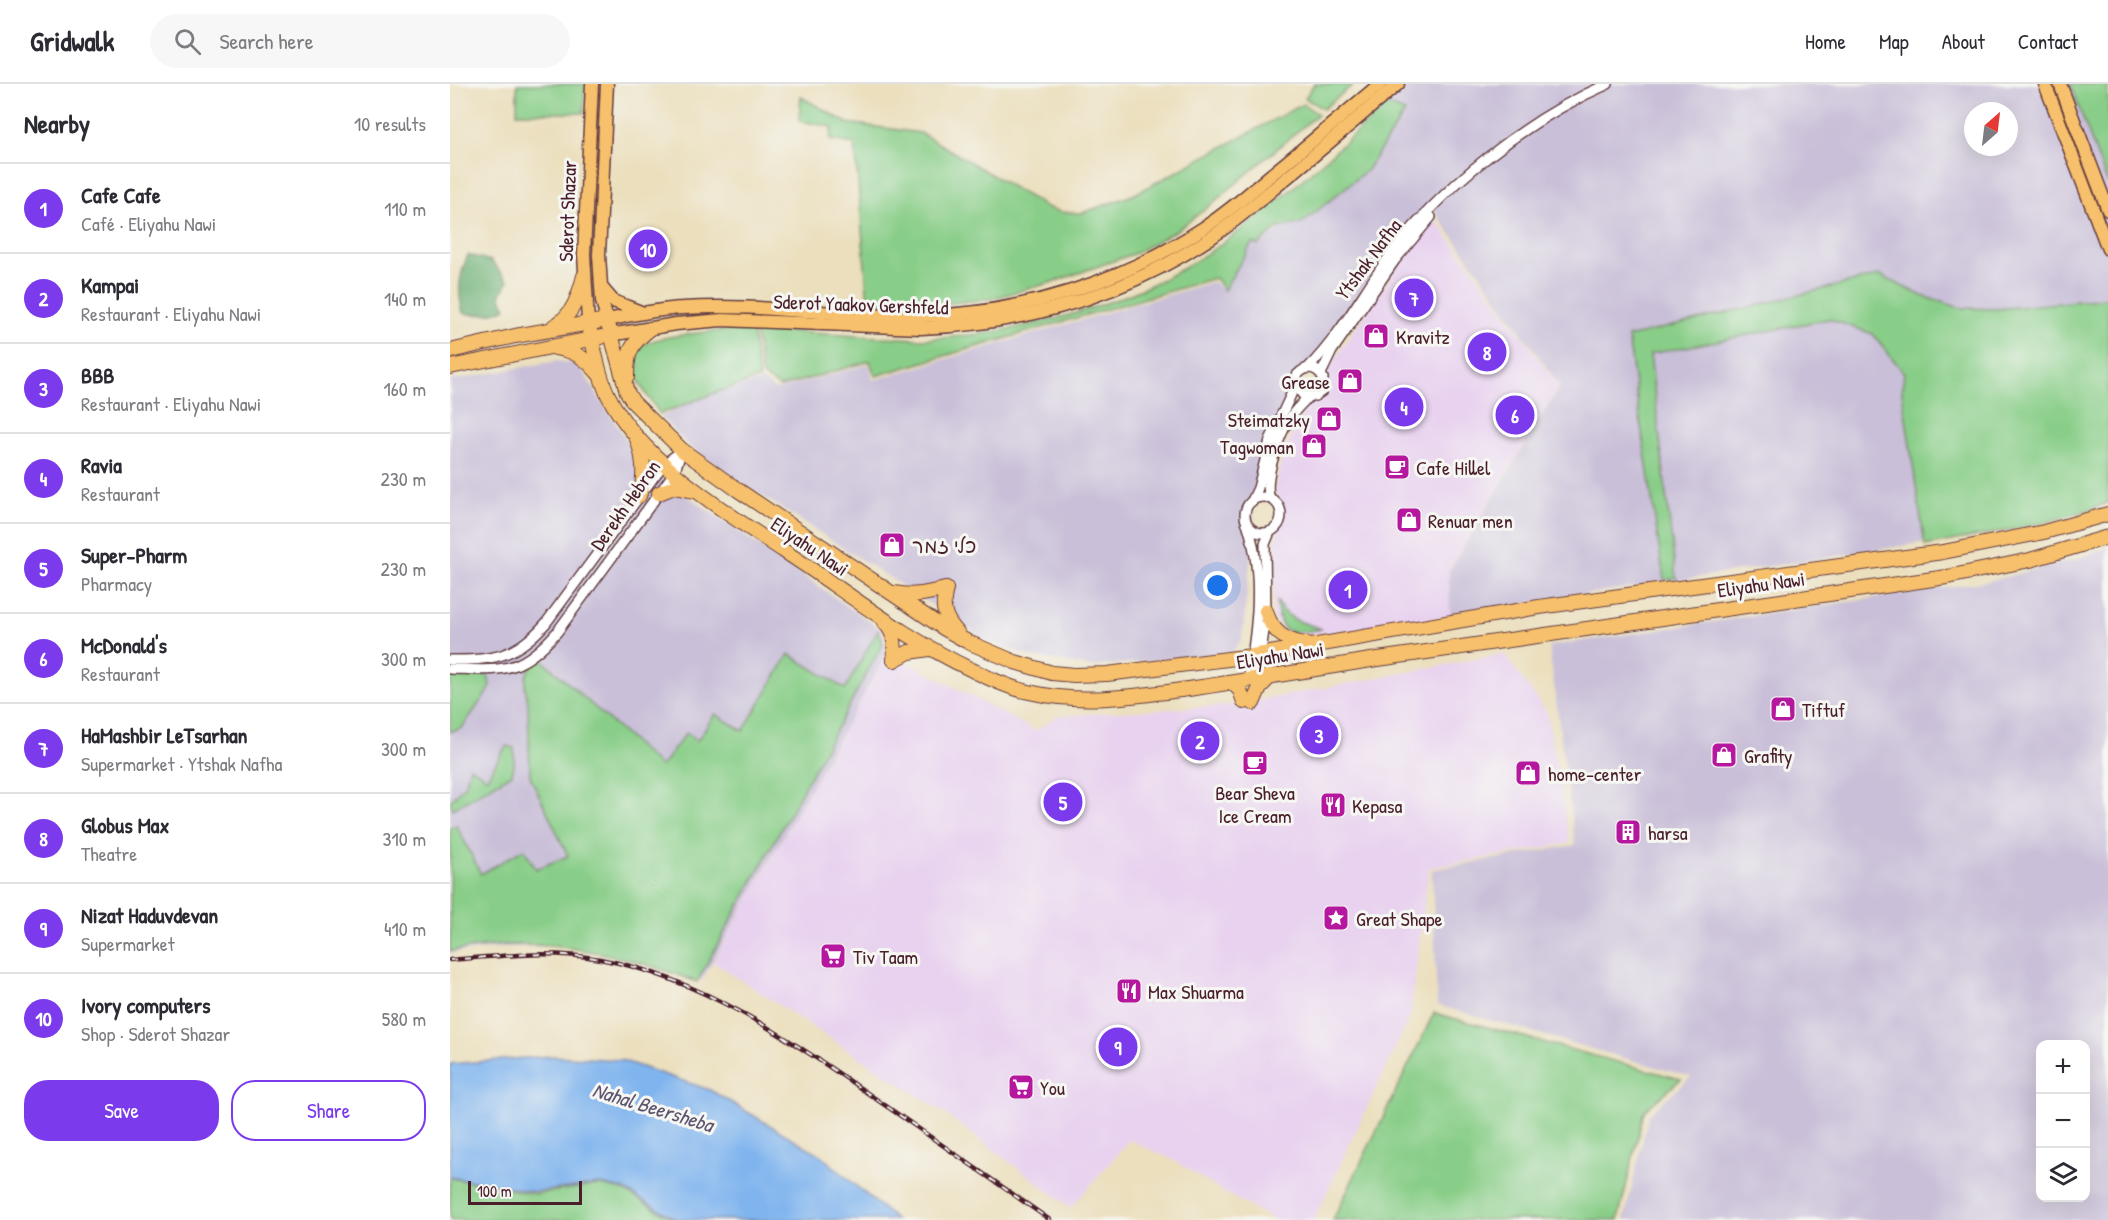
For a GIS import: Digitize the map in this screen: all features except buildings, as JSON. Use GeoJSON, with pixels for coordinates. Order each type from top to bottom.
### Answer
{"type":"FeatureCollection","features":[{"type":"Feature","properties":{"kind":"highway"},"geometry":{"type":"LineString","coordinates":[[546,330],[558,325],[571,311],[579,295],[584,276]]}},
{"type":"Feature","properties":{"kind":"highway"},"geometry":{"type":"LineString","coordinates":[[450,351],[546,330],[607,320]]}},
{"type":"Feature","properties":{"kind":"highway","name":"Eliyahu Nawi"},"geometry":{"type":"LineString","coordinates":[[607,320],[627,392],[633,402],[682,450],[738,490],[962,638],[1034,669],[1074,675],[1127,672],[1257,655],[1539,607],[1953,550],[2044,532],[2108,514]]}},
{"type":"Feature","properties":{"kind":"highway","name":"Sderot Shazar"},"geometry":{"type":"LineString","coordinates":[[588,322],[592,338]]}},
{"type":"Feature","properties":{"kind":"highway"},"geometry":{"type":"LineString","coordinates":[[627,392],[627,358],[638,339],[650,329]]}},
{"type":"Feature","properties":{"kind":"highway"},"geometry":{"type":"LineString","coordinates":[[450,367],[610,335]]}},
{"type":"Feature","properties":{"kind":"highway","name":"Eliyahu Nawi"},"geometry":{"type":"LineString","coordinates":[[592,338],[601,375],[620,416],[669,469],[697,491],[929,649],[999,683],[1026,692],[1054,697],[1118,698],[1232,683],[1374,660],[1947,577],[2030,560],[2108,537]]}},
{"type":"Feature","properties":{"kind":"highway"},"geometry":{"type":"LineString","coordinates":[[544,347],[572,351],[601,375]]}},
{"type":"Feature","properties":{"kind":"highway"},"geometry":{"type":"LineString","coordinates":[[634,432],[643,469],[643,486],[639,496]]}},
{"type":"Feature","properties":{"kind":"highway"},"geometry":{"type":"LineString","coordinates":[[659,493],[674,487],[697,491]]}},
{"type":"Feature","properties":{"kind":"highway"},"geometry":{"type":"LineString","coordinates":[[891,592],[908,596],[946,589],[943,607],[945,617],[962,638]]}},
{"type":"Feature","properties":{"kind":"highway"},"geometry":{"type":"LineString","coordinates":[[1266,611],[1268,620],[1280,635],[1298,643],[1314,646]]}},
{"type":"Feature","properties":{"kind":"highway"},"geometry":{"type":"LineString","coordinates":[[876,615],[891,629],[896,649],[894,660],[909,652],[929,649]]}},
{"type":"Feature","properties":{"kind":"highway"},"geometry":{"type":"LineString","coordinates":[[1232,683],[1249,702],[1260,687],[1259,679]]}},
{"type":"Feature","properties":{"kind":"main road","name":"Sderot Shazar"},"geometry":{"type":"LineString","coordinates":[[588,322],[584,276],[592,84]]}},
{"type":"Feature","properties":{"kind":"main road","name":"Sderot Shazar"},"geometry":{"type":"LineString","coordinates":[[607,84],[599,255],[602,302],[607,320]]}},
{"type":"Feature","properties":{"kind":"main road","name":"Sderot Yaakov Gershfeld"},"geometry":{"type":"LineString","coordinates":[[607,320],[683,308],[942,316],[994,310],[1061,294],[1149,260],[1206,226],[1244,198],[1380,84]]}},
{"type":"Feature","properties":{"kind":"main road","name":"Sderot Yaakov Gershfeld"},"geometry":{"type":"LineString","coordinates":[[610,335],[722,320],[921,328],[953,327],[996,322],[1064,306],[1154,271],[1213,236],[1398,84]]}},
{"type":"Feature","properties":{"kind":"main road"},"geometry":{"type":"LineString","coordinates":[[2044,84],[2108,249]]}},
{"type":"Feature","properties":{"kind":"main road"},"geometry":{"type":"LineString","coordinates":[[2060,84],[2108,210]]}},
{"type":"Feature","properties":{"kind":"main road"},"geometry":{"type":"LineString","coordinates":[[600,284],[605,293],[614,301],[645,313]]}},
{"type":"Feature","properties":{"kind":"street","name":"Ytshak Nafha"},"geometry":{"type":"LineString","coordinates":[[1308,368],[1326,347],[1389,256],[1414,226],[1464,178],[1536,124],[1608,84]]}},
{"type":"Feature","properties":{"kind":"street","name":"Ytshak Nafha"},"geometry":{"type":"LineString","coordinates":[[1322,374],[1332,351],[1395,260],[1464,178]]}},
{"type":"Feature","properties":{"kind":"street"},"geometry":{"type":"LineString","coordinates":[[1259,679],[1254,544],[1245,515],[1258,488],[1272,434],[1295,386],[1299,372],[1308,368],[1318,370],[1322,374],[1324,382],[1322,391],[1315,396],[1300,394],[1295,386]]}},
{"type":"Feature","properties":{"kind":"street"},"geometry":{"type":"LineString","coordinates":[[1270,499],[1269,482],[1278,443],[1289,419],[1309,397]]}},
{"type":"Feature","properties":{"kind":"street","name":"Derekh Hebron"},"geometry":{"type":"LineString","coordinates":[[450,669],[502,669],[523,663],[538,652],[557,632],[659,493],[669,469],[682,450]]}},
{"type":"Feature","properties":{"kind":"street","name":"Derekh Hebron"},"geometry":{"type":"LineString","coordinates":[[450,660],[491,660],[515,651],[529,641],[546,623],[639,496],[669,469]]}},
{"type":"Feature","properties":{"kind":"street"},"geometry":{"type":"LineString","coordinates":[[1252,501],[1261,497],[1270,499],[1278,506],[1281,516],[1278,526],[1270,532],[1267,538],[1265,552],[1266,611],[1257,655]]}},
{"type":"Feature","properties":{"kind":"street"},"geometry":{"type":"LineString","coordinates":[[1248,526],[1258,533],[1270,532]]}},
{"type":"Feature","properties":{"kind":"shaded area"},"geometry":{"type":"Polygon","coordinates":[[[1410,84],[2108,84],[2108,496],[1967,536],[1450,615],[1449,571],[1560,386],[1431,206],[1397,240],[1287,395],[1254,487],[1251,554],[1242,639],[1232,652],[1092,667],[1029,656],[985,639],[722,470],[690,447],[661,417],[702,397],[762,380],[775,390],[869,364],[873,380],[1213,282],[1223,289],[1253,243],[1259,245],[1283,227],[1301,224],[1367,167],[1404,115],[1386,102],[1410,84]]]}},
{"type":"Feature","properties":{"kind":"shaded area"},"geometry":{"type":"Polygon","coordinates":[[[1435,219],[1559,386],[1448,571],[1451,616],[1297,637],[1286,634],[1273,617],[1276,535],[1284,512],[1274,490],[1284,452],[1317,385],[1402,260],[1435,219]]]}},
{"type":"Feature","properties":{"kind":"shaded area"},"geometry":{"type":"Polygon","coordinates":[[[556,361],[578,364],[628,443],[671,485],[882,630],[885,641],[887,653],[702,980],[626,954],[575,946],[509,947],[450,953],[450,381],[556,361]]]}},
{"type":"Feature","properties":{"kind":"shaded area"},"geometry":{"type":"Polygon","coordinates":[[[2108,547],[2108,1220],[1624,1220],[1649,1114],[1691,1077],[1437,1005],[1432,870],[1575,845],[1549,646],[1989,581],[2078,559],[2108,547]]]}},
{"type":"Feature","properties":{"kind":"shaded area"},"geometry":{"type":"Polygon","coordinates":[[[888,652],[1036,731],[1057,716],[1234,705],[1504,654],[1547,713],[1570,843],[1429,868],[1410,1016],[1314,1220],[1275,1220],[1223,1192],[1173,1160],[1129,1140],[1071,1208],[940,1110],[713,962],[888,652]]]}},
{"type":"Feature","properties":{"kind":"green space"},"geometry":{"type":"Polygon","coordinates":[[[517,84],[585,84],[584,113],[517,113],[517,84]]]}},
{"type":"Feature","properties":{"kind":"green space"},"geometry":{"type":"Polygon","coordinates":[[[1314,84],[1354,84],[1323,109],[1305,98],[1314,84]]]}},
{"type":"Feature","properties":{"kind":"green space"},"geometry":{"type":"Polygon","coordinates":[[[2070,84],[2108,84],[2108,184],[2070,84]]]}},
{"type":"Feature","properties":{"kind":"green space"},"geometry":{"type":"Polygon","coordinates":[[[801,97],[847,123],[921,133],[1046,207],[1061,212],[1082,213],[1133,195],[1303,104],[1318,114],[1208,207],[1177,230],[1136,253],[1053,282],[991,299],[943,304],[868,303],[855,144],[830,140],[832,127],[799,121],[801,97]]]}},
{"type":"Feature","properties":{"kind":"green space"},"geometry":{"type":"Polygon","coordinates":[[[1387,105],[1405,112],[1367,170],[1302,223],[1278,228],[1258,245],[1252,243],[1224,290],[1215,278],[875,376],[870,361],[780,387],[762,375],[755,329],[920,339],[959,336],[1029,325],[1099,306],[1133,293],[1194,262],[1220,245],[1294,187],[1387,105]]]}},
{"type":"Feature","properties":{"kind":"green space"},"geometry":{"type":"Polygon","coordinates":[[[468,255],[491,261],[508,281],[500,296],[506,308],[485,314],[463,313],[460,283],[468,255]]]}},
{"type":"Feature","properties":{"kind":"green space"},"geometry":{"type":"Polygon","coordinates":[[[1880,275],[1922,296],[1961,308],[1997,309],[2108,298],[2108,503],[2041,523],[1925,546],[1902,392],[1904,373],[1873,334],[1829,319],[1650,354],[1676,578],[1664,580],[1628,337],[1880,275]]]}},
{"type":"Feature","properties":{"kind":"green space"},"geometry":{"type":"Polygon","coordinates":[[[752,329],[759,378],[660,414],[635,372],[635,357],[643,345],[679,335],[752,329]]]}},
{"type":"Feature","properties":{"kind":"green space"},"geometry":{"type":"Polygon","coordinates":[[[1277,601],[1290,616],[1322,629],[1302,632],[1288,631],[1280,622],[1277,601]]]}},
{"type":"Feature","properties":{"kind":"green space"},"geometry":{"type":"Polygon","coordinates":[[[878,630],[883,644],[697,982],[626,959],[578,949],[505,945],[450,951],[450,828],[456,825],[481,874],[524,849],[536,869],[568,856],[530,776],[528,703],[525,687],[526,676],[532,663],[541,659],[661,767],[686,733],[697,741],[715,714],[743,731],[789,654],[845,689],[878,630]]]}},
{"type":"Feature","properties":{"kind":"green space"},"geometry":{"type":"Polygon","coordinates":[[[450,675],[487,675],[490,688],[462,728],[450,732],[450,675]]]}},
{"type":"Feature","properties":{"kind":"green space"},"geometry":{"type":"Polygon","coordinates":[[[506,746],[514,748],[512,774],[453,809],[450,802],[466,783],[470,767],[487,778],[506,746]]]}},
{"type":"Feature","properties":{"kind":"green space"},"geometry":{"type":"Polygon","coordinates":[[[1434,1013],[1681,1079],[1644,1111],[1618,1220],[1333,1220],[1434,1013]]]}},
{"type":"Feature","properties":{"kind":"green space"},"geometry":{"type":"Polygon","coordinates":[[[450,1178],[535,1194],[599,1185],[623,1190],[675,1220],[450,1220],[450,1178]]]}},
{"type":"Feature","properties":{"kind":"water","name":"Nahal Beersheba"},"geometry":{"type":"Polygon","coordinates":[[[550,1056],[621,1060],[710,1090],[819,1154],[896,1220],[678,1220],[623,1189],[600,1184],[535,1192],[450,1177],[450,1064],[550,1056]]]}},
{"type":"Feature","properties":{"kind":"railway"},"geometry":{"type":"LineString","coordinates":[[450,960],[525,955],[581,956],[640,969],[678,982],[752,1018],[787,1039],[1050,1220]]}},
{"type":"Feature","properties":{"kind":"place","name":"Ivory computers"},"geometry":{"type":"Point","coordinates":[648,249]}},
{"type":"Feature","properties":{"kind":"place","name":"HaMashbir LeTsarhan"},"geometry":{"type":"Point","coordinates":[1414,298]}},
{"type":"Feature","properties":{"kind":"place","name":"Kravitz"},"geometry":{"type":"Point","coordinates":[1376,336]}},
{"type":"Feature","properties":{"kind":"place","name":"Globus Max"},"geometry":{"type":"Point","coordinates":[1487,352]}},
{"type":"Feature","properties":{"kind":"place","name":"Grease"},"geometry":{"type":"Point","coordinates":[1350,381]}},
{"type":"Feature","properties":{"kind":"place","name":"Ravia"},"geometry":{"type":"Point","coordinates":[1404,407]}},
{"type":"Feature","properties":{"kind":"place","name":"McDonald's"},"geometry":{"type":"Point","coordinates":[1515,415]}},
{"type":"Feature","properties":{"kind":"place","name":"Steimatzky"},"geometry":{"type":"Point","coordinates":[1329,419]}},
{"type":"Feature","properties":{"kind":"place","name":"Tagwoman"},"geometry":{"type":"Point","coordinates":[1314,446]}},
{"type":"Feature","properties":{"kind":"place","name":"Cafe Hillel"},"geometry":{"type":"Point","coordinates":[1397,467]}},
{"type":"Feature","properties":{"kind":"place","name":"Renuar men"},"geometry":{"type":"Point","coordinates":[1409,520]}},
{"type":"Feature","properties":{"kind":"place","name":"כלי זמר"},"geometry":{"type":"Point","coordinates":[892,545]}},
{"type":"Feature","properties":{"kind":"place","name":"Cafe Cafe"},"geometry":{"type":"Point","coordinates":[1348,590]}},
{"type":"Feature","properties":{"kind":"place","name":"Tiftuf"},"geometry":{"type":"Point","coordinates":[1783,709]}},
{"type":"Feature","properties":{"kind":"place","name":"BBB"},"geometry":{"type":"Point","coordinates":[1319,735]}},
{"type":"Feature","properties":{"kind":"place","name":"Kampai"},"geometry":{"type":"Point","coordinates":[1200,741]}},
{"type":"Feature","properties":{"kind":"place","name":"Grafity"},"geometry":{"type":"Point","coordinates":[1724,755]}},
{"type":"Feature","properties":{"kind":"place","name":"Bear Sheva Ice Cream"},"geometry":{"type":"Point","coordinates":[1255,763]}},
{"type":"Feature","properties":{"kind":"place","name":"home-center"},"geometry":{"type":"Point","coordinates":[1528,773]}},
{"type":"Feature","properties":{"kind":"place","name":"Super-Pharm"},"geometry":{"type":"Point","coordinates":[1063,802]}},
{"type":"Feature","properties":{"kind":"place","name":"Kepasa"},"geometry":{"type":"Point","coordinates":[1333,805]}},
{"type":"Feature","properties":{"kind":"place","name":"harsa"},"geometry":{"type":"Point","coordinates":[1628,832]}},
{"type":"Feature","properties":{"kind":"place","name":"Great Shape"},"geometry":{"type":"Point","coordinates":[1336,918]}},
{"type":"Feature","properties":{"kind":"place","name":"Tiv Taam"},"geometry":{"type":"Point","coordinates":[833,956]}},
{"type":"Feature","properties":{"kind":"place","name":"Max Shuarma"},"geometry":{"type":"Point","coordinates":[1129,991]}},
{"type":"Feature","properties":{"kind":"place","name":"Nizat Haduvdevan"},"geometry":{"type":"Point","coordinates":[1118,1047]}},
{"type":"Feature","properties":{"kind":"place","name":"You"},"geometry":{"type":"Point","coordinates":[1021,1087]}}]}
